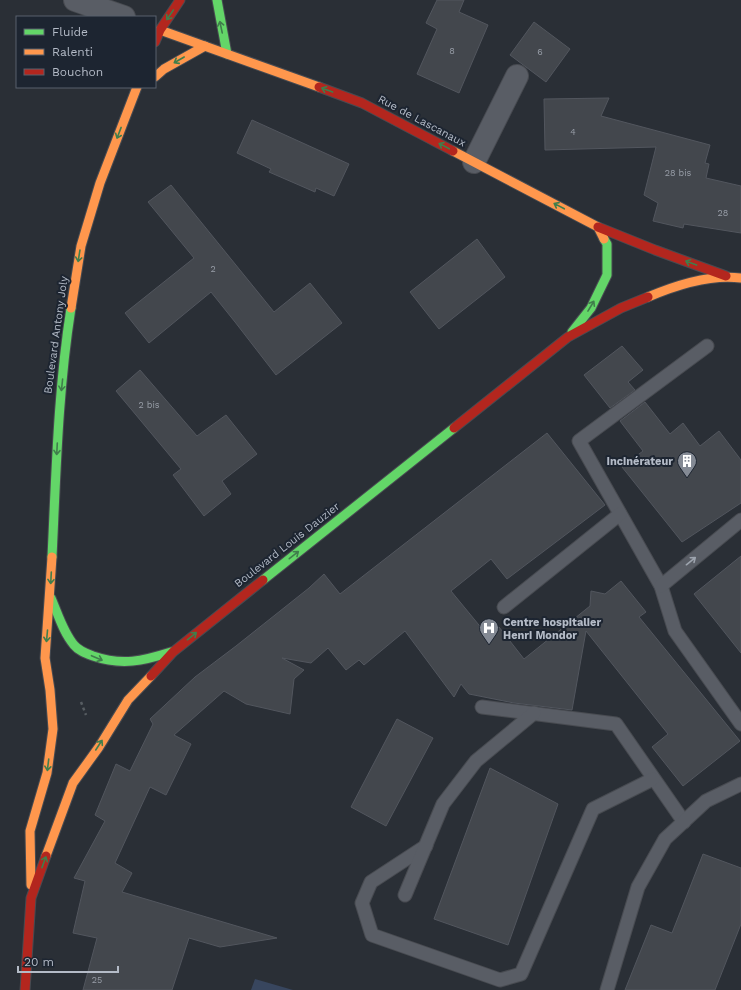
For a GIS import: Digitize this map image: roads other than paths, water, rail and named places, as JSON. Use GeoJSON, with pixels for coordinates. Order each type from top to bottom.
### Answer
{"type":"FeatureCollection","features":[{"type":"Feature","properties":{"kind":"street"},"geometry":{"type":"LineString","coordinates":[[75,0],[121,16]]}},
{"type":"Feature","properties":{"kind":"street"},"geometry":{"type":"LineString","coordinates":[[157,34],[180,0]]}},
{"type":"Feature","properties":{"kind":"street"},"geometry":{"type":"LineString","coordinates":[[217,0],[227,54]]}},
{"type":"Feature","properties":{"kind":"street","name":"Rue de Lascanaux"},"geometry":{"type":"LineString","coordinates":[[157,34],[205,46],[362,103],[598,227],[655,250],[727,276]]}},
{"type":"Feature","properties":{"kind":"street"},"geometry":{"type":"LineString","coordinates":[[156,76],[164,69],[205,46]]}},
{"type":"Feature","properties":{"kind":"street"},"geometry":{"type":"LineString","coordinates":[[474,162],[516,76]]}},
{"type":"Feature","properties":{"kind":"street","name":"Boulevard Antony Joly"},"geometry":{"type":"LineString","coordinates":[[31,898],[30,831],[47,773],[53,729],[50,690],[45,658],[50,597],[59,410],[67,333],[81,246],[100,183],[137,88]]}},
{"type":"Feature","properties":{"kind":"street"},"geometry":{"type":"LineString","coordinates":[[133,96],[143,88]]}},
{"type":"Feature","properties":{"kind":"street"},"geometry":{"type":"LineString","coordinates":[[568,337],[591,308],[607,275],[608,244],[598,227]]}},
{"type":"Feature","properties":{"kind":"street","name":"Boulevard Louis Dauzier"},"geometry":{"type":"LineString","coordinates":[[25,990],[31,898],[73,783],[128,700],[173,652],[568,337],[622,308],[652,295],[695,281],[727,276],[741,278]]}},
{"type":"Feature","properties":{"kind":"street","name":"Boulevard Antony Joly"},"geometry":{"type":"LineString","coordinates":[[50,597],[70,640],[79,650],[102,661],[125,664],[144,661],[173,652]]}},
{"type":"Feature","properties":{"kind":"lane"},"geometry":{"type":"LineString","coordinates":[[707,346],[579,441],[661,586],[674,632],[741,724]]}},
{"type":"Feature","properties":{"kind":"lane"},"geometry":{"type":"LineString","coordinates":[[504,607],[620,514]]}},
{"type":"Feature","properties":{"kind":"lane"},"geometry":{"type":"LineString","coordinates":[[661,586],[741,520]]}},
{"type":"Feature","properties":{"kind":"lane"},"geometry":{"type":"LineString","coordinates":[[482,707],[616,724],[684,822]]}},
{"type":"Feature","properties":{"kind":"lane"},"geometry":{"type":"LineString","coordinates":[[405,895],[443,804],[476,761],[534,713]]}},
{"type":"Feature","properties":{"kind":"lane"},"geometry":{"type":"LineString","coordinates":[[426,846],[371,882],[362,903],[372,935],[500,980],[521,974],[593,809],[653,779]]}},
{"type":"Feature","properties":{"kind":"lane"},"geometry":{"type":"LineString","coordinates":[[607,990],[638,887],[665,839],[706,801],[741,784]]}},
{"type":"Feature","properties":{"kind":"water"},"geometry":{"type":"Polygon","coordinates":[[[255,979],[293,990],[251,990],[255,979]]]}},
{"type":"Feature","properties":{"kind":"place","name":"Incinérateur"},"geometry":{"type":"Point","coordinates":[687,478]}},
{"type":"Feature","properties":{"kind":"place","name":"Centre hospitalier Henri Mondor"},"geometry":{"type":"Point","coordinates":[489,645]}}]}
